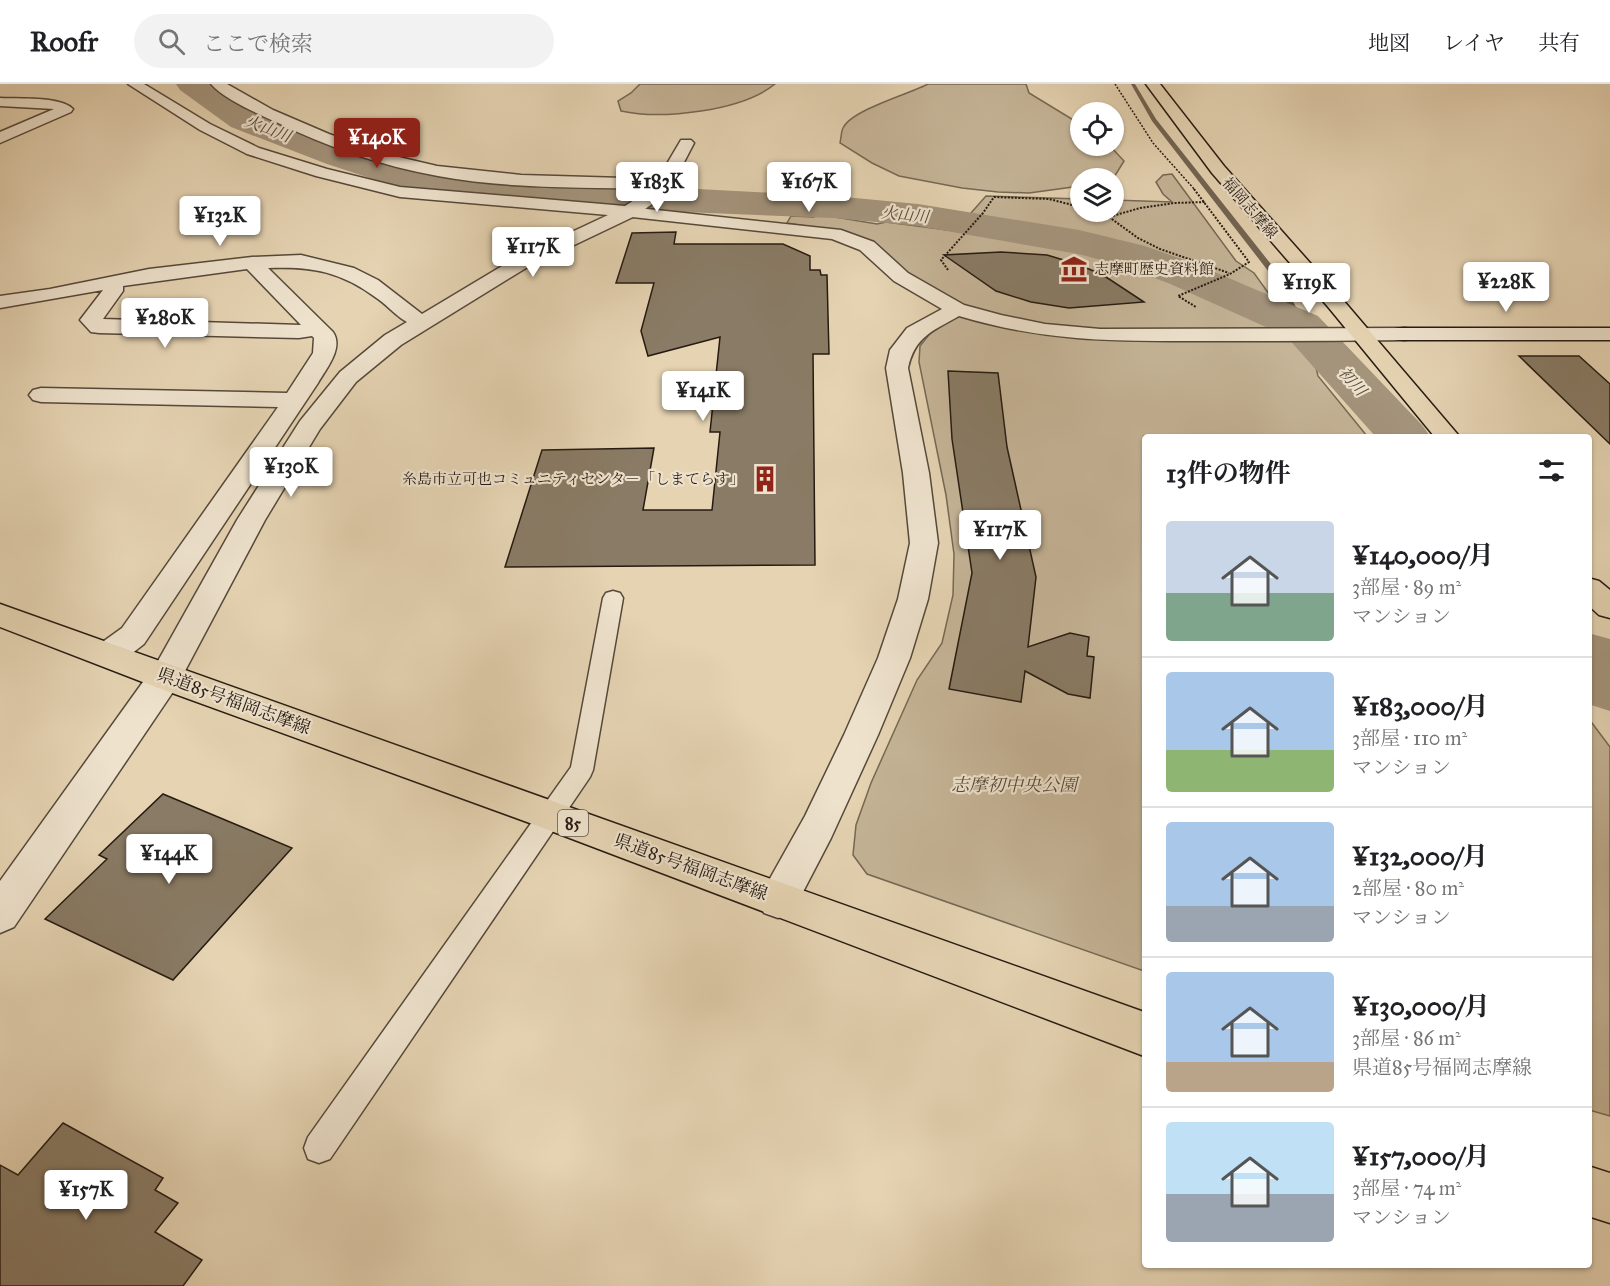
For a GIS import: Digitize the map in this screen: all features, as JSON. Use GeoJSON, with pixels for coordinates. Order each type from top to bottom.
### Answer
{"type":"FeatureCollection","features":[{"type":"Feature","properties":{"kind":"main road","name":"福岡志摩線"},"geometry":{"type":"LineString","coordinates":[[1153,84],[1184,129],[1227,181],[1445,434]]}},
{"type":"Feature","properties":{"kind":"main road"},"geometry":{"type":"LineString","coordinates":[[1592,591],[1610,607]]}},
{"type":"Feature","properties":{"kind":"main road","name":"県道85号福岡志摩線"},"geometry":{"type":"LineString","coordinates":[[0,615],[1142,1033]]}},
{"type":"Feature","properties":{"kind":"main road"},"geometry":{"type":"LineString","coordinates":[[1592,1192],[1610,1198]]}},
{"type":"Feature","properties":{"kind":"street"},"geometry":{"type":"LineString","coordinates":[[135,84],[205,127],[253,151],[322,173],[400,192],[631,210],[835,234],[867,246],[901,277],[957,309],[998,321],[1045,330],[1100,335],[1607,336]]}},
{"type":"Feature","properties":{"kind":"street"},"geometry":{"type":"LineString","coordinates":[[218,84],[267,114],[321,136],[437,171],[492,177],[663,187]]}},
{"type":"Feature","properties":{"kind":"street"},"geometry":{"type":"LineString","coordinates":[[0,102],[56,105],[66,109],[0,138]]}},
{"type":"Feature","properties":{"kind":"street"},"geometry":{"type":"LineString","coordinates":[[0,914],[165,677],[251,520],[309,426],[348,377],[393,340],[519,264],[631,210],[663,187],[686,144]]}},
{"type":"Feature","properties":{"kind":"street"},"geometry":{"type":"LineString","coordinates":[[0,302],[50,295],[149,275],[252,263],[301,261],[347,272],[371,284],[399,304],[411,317],[424,321]]}},
{"type":"Feature","properties":{"kind":"street"},"geometry":{"type":"LineString","coordinates":[[108,654],[134,636],[324,353],[325,337],[252,263]]}},
{"type":"Feature","properties":{"kind":"street"},"geometry":{"type":"LineString","coordinates":[[113,282],[113,291],[91,320],[99,327],[299,332],[316,329]]}},
{"type":"Feature","properties":{"kind":"street"},"geometry":{"type":"LineString","coordinates":[[778,900],[818,827],[861,735],[894,658],[913,599],[924,543],[916,473],[897,368],[901,350],[915,333],[957,309]]}},
{"type":"Feature","properties":{"kind":"street"},"geometry":{"type":"LineString","coordinates":[[41,395],[294,400]]}},
{"type":"Feature","properties":{"kind":"lane"},"geometry":{"type":"LineString","coordinates":[[319,1148],[582,770],[614,598]]}},
{"type":"Feature","properties":{"kind":"path"},"geometry":{"type":"LineString","coordinates":[[1115,84],[1153,143],[1206,202],[1249,262],[1230,274],[1199,287]]}},
{"type":"Feature","properties":{"kind":"path"},"geometry":{"type":"LineString","coordinates":[[929,294],[956,282],[941,260],[983,213],[994,197],[1018,197],[1070,205]]}},
{"type":"Feature","properties":{"kind":"path"},"geometry":{"type":"LineString","coordinates":[[1124,213],[1140,208],[1206,202]]}},
{"type":"Feature","properties":{"kind":"path"},"geometry":{"type":"LineString","coordinates":[[1115,222],[1138,238],[1160,249],[1230,274]]}},
{"type":"Feature","properties":{"kind":"green space"},"geometry":{"type":"Polygon","coordinates":[[[640,84],[775,84],[743,101],[701,111],[679,114],[638,114],[621,111],[618,101],[640,84]]]}},
{"type":"Feature","properties":{"kind":"green space"},"geometry":{"type":"Polygon","coordinates":[[[928,84],[1026,84],[1029,93],[1070,118],[1070,156],[1119,156],[1124,161],[1120,168],[1070,168],[1070,187],[1029,193],[962,188],[899,176],[872,163],[840,143],[843,128],[848,121],[881,103],[928,84]]]}},
{"type":"Feature","properties":{"kind":"green space","name":"志摩初中央公園"},"geometry":{"type":"Polygon","coordinates":[[[1172,174],[1236,261],[1254,273],[1313,355],[1318,376],[1365,434],[1142,434],[1142,970],[867,874],[853,855],[856,825],[871,783],[917,680],[942,643],[953,595],[954,554],[946,495],[919,362],[920,346],[932,331],[971,308],[946,298],[848,233],[787,223],[791,216],[814,217],[817,214],[877,224],[886,222],[955,231],[986,196],[1070,199],[1070,222],[1124,222],[1124,200],[1172,202],[1163,194],[1156,182],[1163,175],[1172,174]]]}},
{"type":"Feature","properties":{"kind":"green space"},"geometry":{"type":"Polygon","coordinates":[[[1592,723],[1610,747],[1610,1116],[1592,1111],[1592,723]]]}},
{"type":"Feature","properties":{"kind":"building"},"geometry":{"type":"Polygon","coordinates":[[[676,232],[674,244],[783,244],[810,256],[810,270],[820,270],[821,275],[827,275],[829,354],[813,354],[815,565],[505,567],[542,450],[654,448],[643,510],[712,510],[720,432],[710,432],[720,337],[648,356],[641,331],[654,283],[616,283],[632,233],[676,232]]]}},
{"type":"Feature","properties":{"kind":"building"},"geometry":{"type":"Polygon","coordinates":[[[1001,252],[1047,255],[1077,264],[1103,275],[1144,302],[1069,308],[1031,302],[996,291],[944,255],[1001,252]]]}},
{"type":"Feature","properties":{"kind":"building"},"geometry":{"type":"Polygon","coordinates":[[[1519,356],[1579,356],[1610,384],[1610,444],[1519,356]]]}},
{"type":"Feature","properties":{"kind":"building"},"geometry":{"type":"Polygon","coordinates":[[[948,371],[998,373],[1007,447],[1036,577],[1028,647],[1070,633],[1089,637],[1087,656],[1094,657],[1090,698],[1068,694],[1025,671],[1021,702],[949,689],[972,573],[952,439],[948,371]]]}},
{"type":"Feature","properties":{"kind":"building"},"geometry":{"type":"Polygon","coordinates":[[[163,794],[292,848],[173,980],[45,919],[107,859],[99,855],[163,794]]]}},
{"type":"Feature","properties":{"kind":"building"},"geometry":{"type":"Polygon","coordinates":[[[63,1123],[163,1178],[155,1190],[178,1203],[155,1232],[202,1260],[183,1286],[0,1286],[0,1165],[18,1175],[63,1123]]]}},
{"type":"Feature","properties":{"kind":"waterway","name":"火山川"},"geometry":{"type":"LineString","coordinates":[[190,84],[242,120],[394,175],[467,188],[683,201],[834,207],[918,215],[1079,242],[1131,255],[1183,274],[1302,326],[1401,434]]}},
{"type":"Feature","properties":{"kind":"waterway"},"geometry":{"type":"LineString","coordinates":[[1133,84],[1154,120],[1275,275],[1302,326]]}},
{"type":"Feature","properties":{"kind":"waterway","name":"初川"},"geometry":{"type":"LineString","coordinates":[[1592,663],[1610,684]]}},
{"type":"Feature","properties":{"kind":"place","name":"志摩町歴史資料館"},"geometry":{"type":"Point","coordinates":[1074,269]}},
{"type":"Feature","properties":{"kind":"place","name":"糸島市立可也コミュニティセンタ－「しまてらす」"},"geometry":{"type":"Point","coordinates":[765,479]}}]}
